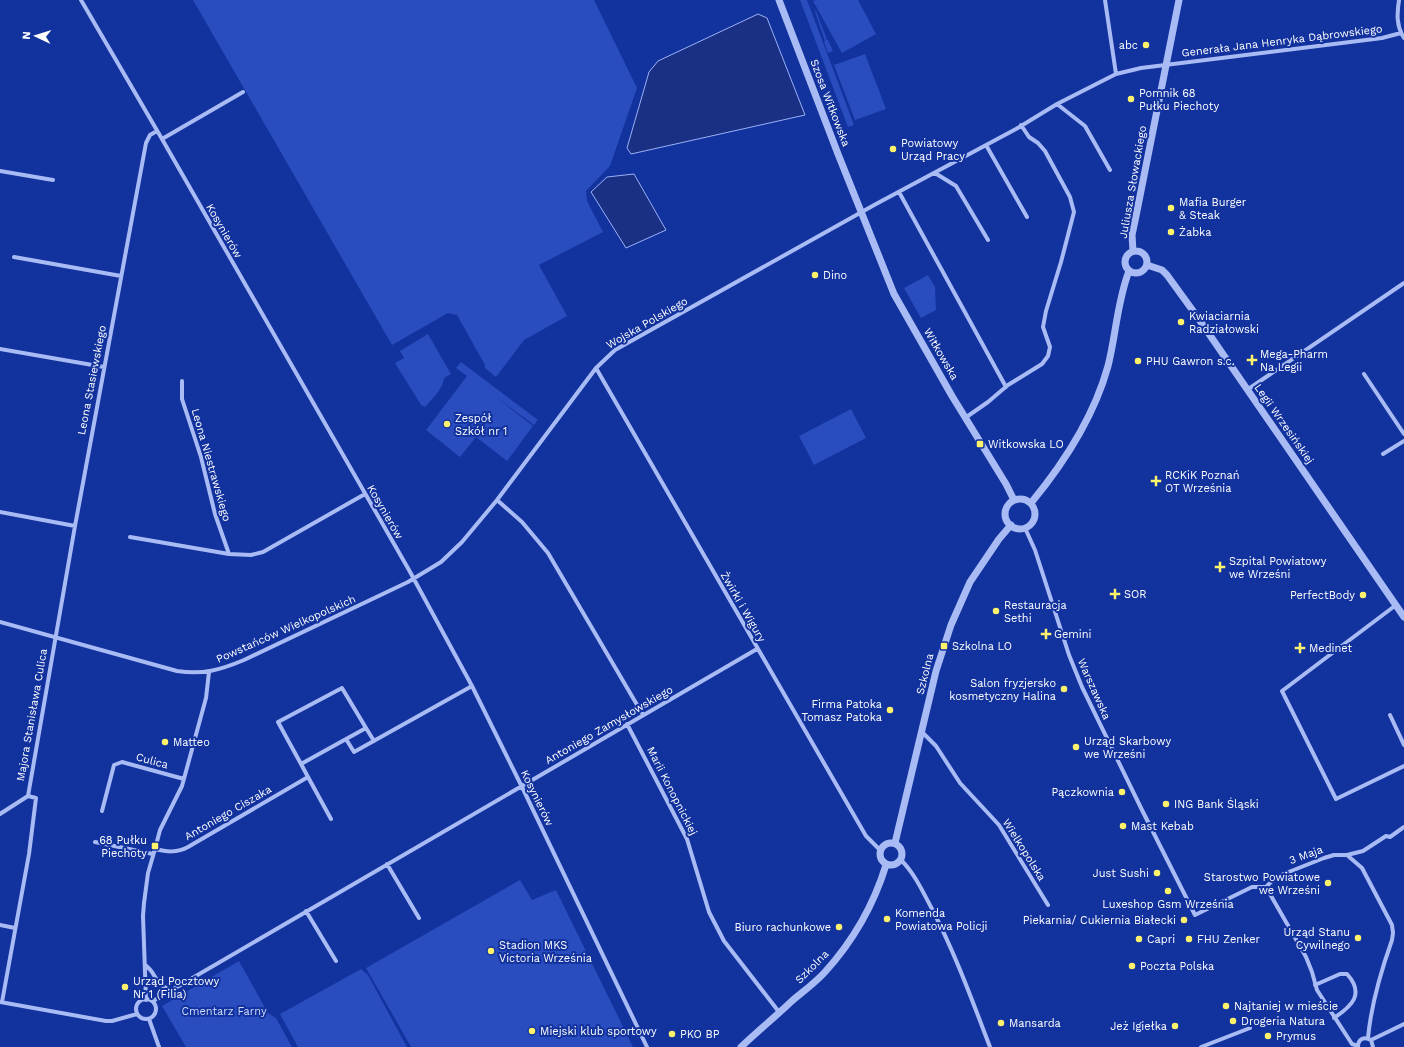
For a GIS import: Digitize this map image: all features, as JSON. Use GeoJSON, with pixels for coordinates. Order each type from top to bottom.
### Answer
{"type":"FeatureCollection","features":[{"type":"Feature","properties":{"kind":"street","name":"Kosynierów"},"geometry":{"type":"LineString","coordinates":[[81,0],[414,579],[472,686],[647,1047]]}},
{"type":"Feature","properties":{"kind":"street","name":"Szosa Witkowska"},"geometry":{"type":"LineString","coordinates":[[779,0],[862,213]]}},
{"type":"Feature","properties":{"kind":"street"},"geometry":{"type":"LineString","coordinates":[[1105,0],[1116,74]]}},
{"type":"Feature","properties":{"kind":"street","name":"Juliusza Słowackiego"},"geometry":{"type":"LineString","coordinates":[[1134,251],[1132,235],[1179,0]]}},
{"type":"Feature","properties":{"kind":"street"},"geometry":{"type":"LineString","coordinates":[[1399,0],[1397,15],[1401,33],[1404,38]]}},
{"type":"Feature","properties":{"kind":"street"},"geometry":{"type":"LineString","coordinates":[[1401,33],[1404,29]]}},
{"type":"Feature","properties":{"kind":"street","name":"Generała Jana Henryka Dąbrowskiego"},"geometry":{"type":"LineString","coordinates":[[1166,65],[1382,38],[1401,33]]}},
{"type":"Feature","properties":{"kind":"street","name":"Wojska Polskiego"},"geometry":{"type":"LineString","coordinates":[[414,579],[432,569],[452,553],[497,500],[596,368],[615,350],[986,145],[1057,104],[1116,74],[1142,68],[1166,65]]}},
{"type":"Feature","properties":{"kind":"street"},"geometry":{"type":"LineString","coordinates":[[162,140],[243,92]]}},
{"type":"Feature","properties":{"kind":"street"},"geometry":{"type":"LineString","coordinates":[[1057,104],[1085,126],[1110,170]]}},
{"type":"Feature","properties":{"kind":"street"},"geometry":{"type":"LineString","coordinates":[[965,418],[1006,387],[1042,364],[1048,356],[1050,347],[1043,328],[1046,311],[1074,212],[1070,197],[1045,151],[1038,143],[1029,137],[1021,125]]}},
{"type":"Feature","properties":{"kind":"street","name":"Leona Stasiewskiego"},"geometry":{"type":"LineString","coordinates":[[55,638],[74,526],[146,143],[150,136],[157,131]]}},
{"type":"Feature","properties":{"kind":"street"},"geometry":{"type":"LineString","coordinates":[[986,145],[1027,217]]}},
{"type":"Feature","properties":{"kind":"street"},"geometry":{"type":"LineString","coordinates":[[0,171],[53,180]]}},
{"type":"Feature","properties":{"kind":"street"},"geometry":{"type":"LineString","coordinates":[[935,173],[956,186],[988,240]]}},
{"type":"Feature","properties":{"kind":"street"},"geometry":{"type":"LineString","coordinates":[[899,192],[1006,387]]}},
{"type":"Feature","properties":{"kind":"street","name":"Witkowska"},"geometry":{"type":"LineString","coordinates":[[862,213],[894,294],[1014,500]]}},
{"type":"Feature","properties":{"kind":"street"},"geometry":{"type":"LineString","coordinates":[[1137,251],[1144,254],[1147,265],[1143,271],[1136,273],[1129,271],[1125,266],[1124,260],[1128,254],[1137,251]]}},
{"type":"Feature","properties":{"kind":"street"},"geometry":{"type":"LineString","coordinates":[[14,257],[121,276]]}},
{"type":"Feature","properties":{"kind":"street","name":"Legii Wrzesińskiej"},"geometry":{"type":"LineString","coordinates":[[1147,265],[1162,270],[1196,314],[1404,618]]}},
{"type":"Feature","properties":{"kind":"street"},"geometry":{"type":"LineString","coordinates":[[1031,503],[1042,490],[1081,431],[1101,388],[1113,341],[1120,302],[1129,271]]}},
{"type":"Feature","properties":{"kind":"street"},"geometry":{"type":"LineString","coordinates":[[1247,390],[1402,284],[1404,290]]}},
{"type":"Feature","properties":{"kind":"street"},"geometry":{"type":"LineString","coordinates":[[0,349],[104,367]]}},
{"type":"Feature","properties":{"kind":"street","name":"Żwirki i Wigury"},"geometry":{"type":"LineString","coordinates":[[596,368],[866,836],[880,850]]}},
{"type":"Feature","properties":{"kind":"street"},"geometry":{"type":"LineString","coordinates":[[1364,374],[1404,434]]}},
{"type":"Feature","properties":{"kind":"street","name":"Leona Niestrawskiego"},"geometry":{"type":"LineString","coordinates":[[182,381],[182,399],[201,457],[215,514],[230,554]]}},
{"type":"Feature","properties":{"kind":"street"},"geometry":{"type":"LineString","coordinates":[[1384,454],[1404,441]]}},
{"type":"Feature","properties":{"kind":"street"},"geometry":{"type":"LineString","coordinates":[[130,538],[230,554],[251,555],[263,552],[365,494]]}},
{"type":"Feature","properties":{"kind":"street"},"geometry":{"type":"LineString","coordinates":[[1021,499],[1031,503],[1035,510],[1035,517],[1031,524],[1025,528],[1017,528],[1011,525],[1006,519],[1008,505],[1014,500],[1021,499]]}},
{"type":"Feature","properties":{"kind":"street"},"geometry":{"type":"LineString","coordinates":[[497,500],[522,522],[548,553],[643,715]]}},
{"type":"Feature","properties":{"kind":"street"},"geometry":{"type":"LineString","coordinates":[[0,512],[74,526]]}},
{"type":"Feature","properties":{"kind":"street","name":"Szkolna"},"geometry":{"type":"LineString","coordinates":[[895,843],[944,646],[961,600],[970,582],[999,539],[1011,525]]}},
{"type":"Feature","properties":{"kind":"street","name":"Warszawska"},"geometry":{"type":"LineString","coordinates":[[1025,528],[1035,550],[1068,655],[1082,687],[1195,915],[1252,887],[1266,887]]}},
{"type":"Feature","properties":{"kind":"street","name":"Powstańców Wielkopolskich"},"geometry":{"type":"LineString","coordinates":[[0,622],[177,671],[195,673],[209,672],[244,660],[414,579]]}},
{"type":"Feature","properties":{"kind":"street"},"geometry":{"type":"LineString","coordinates":[[1396,605],[1282,691],[1336,799],[1404,766]]}},
{"type":"Feature","properties":{"kind":"street","name":"Majora Stanisława Culica"},"geometry":{"type":"LineString","coordinates":[[28,796],[55,638]]}},
{"type":"Feature","properties":{"kind":"street","name":"Antoniego Zamysłowskiego"},"geometry":{"type":"LineString","coordinates":[[153,1001],[757,649]]}},
{"type":"Feature","properties":{"kind":"street"},"geometry":{"type":"LineString","coordinates":[[146,1000],[144,902],[148,873],[160,830],[182,786],[206,698],[209,672]]}},
{"type":"Feature","properties":{"kind":"street"},"geometry":{"type":"LineString","coordinates":[[346,739],[354,752],[472,686]]}},
{"type":"Feature","properties":{"kind":"street"},"geometry":{"type":"LineString","coordinates":[[331,819],[278,722],[342,688],[374,741]]}},
{"type":"Feature","properties":{"kind":"street"},"geometry":{"type":"LineString","coordinates":[[1390,715],[1404,745]]}},
{"type":"Feature","properties":{"kind":"street","name":"Marii Konopnickiej"},"geometry":{"type":"LineString","coordinates":[[628,724],[687,839],[709,912],[724,941],[779,1012]]}},
{"type":"Feature","properties":{"kind":"street"},"geometry":{"type":"LineString","coordinates":[[301,764],[366,728]]}},
{"type":"Feature","properties":{"kind":"street","name":"Wielkopolska"},"geometry":{"type":"LineString","coordinates":[[922,732],[936,746],[960,783],[1000,825],[1048,905]]}},
{"type":"Feature","properties":{"kind":"street","name":"Culica"},"geometry":{"type":"LineString","coordinates":[[102,811],[114,765],[122,762],[184,779]]}},
{"type":"Feature","properties":{"kind":"street","name":"Antoniego Ciszaka"},"geometry":{"type":"LineString","coordinates":[[155,849],[171,852],[182,850],[308,777]]}},
{"type":"Feature","properties":{"kind":"street","name":"Majora Stanisława Culica"},"geometry":{"type":"LineString","coordinates":[[0,814],[28,796],[36,798],[29,854],[1,1002]]}},
{"type":"Feature","properties":{"kind":"street","name":"3 Maja"},"geometry":{"type":"LineString","coordinates":[[1266,887],[1276,877],[1314,861],[1334,855],[1347,855],[1363,851],[1386,836],[1390,837],[1404,827]]}},
{"type":"Feature","properties":{"kind":"street"},"geometry":{"type":"LineString","coordinates":[[95,842],[153,854]]}},
{"type":"Feature","properties":{"kind":"street"},"geometry":{"type":"LineString","coordinates":[[895,843],[901,849],[903,855],[901,860],[898,864],[886,865],[880,858],[880,850],[886,844],[895,843]]}},
{"type":"Feature","properties":{"kind":"street"},"geometry":{"type":"LineString","coordinates":[[1347,855],[1362,868],[1392,925],[1393,932],[1392,940],[1378,984],[1369,1025],[1369,1039],[1373,1047]]}},
{"type":"Feature","properties":{"kind":"street"},"geometry":{"type":"LineString","coordinates":[[901,860],[920,885],[948,939],[990,1047]]}},
{"type":"Feature","properties":{"kind":"street"},"geometry":{"type":"LineString","coordinates":[[387,864],[419,918]]}},
{"type":"Feature","properties":{"kind":"street","name":"Szkolna"},"geometry":{"type":"LineString","coordinates":[[741,1047],[824,973],[843,951],[855,934],[869,908],[880,884],[886,865]]}},
{"type":"Feature","properties":{"kind":"street"},"geometry":{"type":"LineString","coordinates":[[1266,887],[1306,957],[1317,990],[1352,1044],[1358,1047],[1360,1040],[1369,1039],[1404,1024]]}},
{"type":"Feature","properties":{"kind":"street"},"geometry":{"type":"LineString","coordinates":[[306,911],[336,961]]}},
{"type":"Feature","properties":{"kind":"street"},"geometry":{"type":"LineString","coordinates":[[0,925],[15,928]]}},
{"type":"Feature","properties":{"kind":"street"},"geometry":{"type":"LineString","coordinates":[[145,965],[151,969],[153,976],[158,983],[172,991]]}},
{"type":"Feature","properties":{"kind":"street"},"geometry":{"type":"LineString","coordinates":[[1315,985],[1340,974],[1347,974],[1353,981],[1356,991],[1354,1001],[1348,1008],[1334,1018]]}},
{"type":"Feature","properties":{"kind":"street"},"geometry":{"type":"LineString","coordinates":[[146,1000],[153,1001],[156,1008],[153,1016],[149,1019],[140,1018],[137,1014],[137,1004],[146,1000]]}},
{"type":"Feature","properties":{"kind":"street"},"geometry":{"type":"LineString","coordinates":[[1,1002],[106,1021],[112,1021],[137,1014]]}},
{"type":"Feature","properties":{"kind":"street"},"geometry":{"type":"LineString","coordinates":[[149,1019],[159,1047]]}},
{"type":"Feature","properties":{"kind":"street"},"geometry":{"type":"LineString","coordinates":[[1201,1047],[1250,1028]]}},
{"type":"Feature","properties":{"kind":"green space"},"geometry":{"type":"Polygon","coordinates":[[[193,0],[594,0],[637,88],[610,166],[586,191],[587,201],[603,232],[539,265],[567,316],[524,340],[496,377],[485,368],[485,365],[457,315],[448,313],[392,345],[193,0]]]}},
{"type":"Feature","properties":{"kind":"green space"},"geometry":{"type":"Polygon","coordinates":[[[800,0],[807,0],[854,125],[848,127],[800,0]]]}},
{"type":"Feature","properties":{"kind":"green space"},"geometry":{"type":"Polygon","coordinates":[[[858,0],[876,34],[842,53],[813,1],[858,0]]]}},
{"type":"Feature","properties":{"kind":"green space"},"geometry":{"type":"Polygon","coordinates":[[[816,11],[827,40],[833,51],[828,53],[815,12],[816,11]]]}},
{"type":"Feature","properties":{"kind":"green space"},"geometry":{"type":"Polygon","coordinates":[[[865,54],[886,109],[855,120],[834,65],[865,54]]]}},
{"type":"Feature","properties":{"kind":"green space"},"geometry":{"type":"Polygon","coordinates":[[[928,275],[935,287],[936,310],[921,318],[904,288],[928,275]]]}},
{"type":"Feature","properties":{"kind":"green space"},"geometry":{"type":"Polygon","coordinates":[[[428,334],[451,374],[444,378],[440,389],[425,407],[421,405],[395,363],[404,358],[400,351],[428,334]]]}},
{"type":"Feature","properties":{"kind":"green space"},"geometry":{"type":"Polygon","coordinates":[[[461,362],[538,420],[534,425],[496,397],[533,426],[507,461],[476,437],[460,457],[426,430],[467,376],[456,368],[461,362]]]}},
{"type":"Feature","properties":{"kind":"green space"},"geometry":{"type":"Polygon","coordinates":[[[851,409],[866,438],[814,465],[799,436],[851,409]]]}},
{"type":"Feature","properties":{"kind":"green space","name":"Stadion MKS Victoria Września"},"geometry":{"type":"Polygon","coordinates":[[[520,880],[532,900],[556,890],[633,1047],[411,1047],[366,968],[520,880]]]}},
{"type":"Feature","properties":{"kind":"green space","name":"Cmentarz Farny"},"geometry":{"type":"Polygon","coordinates":[[[239,961],[268,1013],[276,1018],[292,1047],[186,1047],[162,1006],[239,961]]]}},
{"type":"Feature","properties":{"kind":"green space"},"geometry":{"type":"Polygon","coordinates":[[[361,969],[368,975],[407,1047],[298,1047],[280,1014],[361,969]]]}},
{"type":"Feature","properties":{"kind":"shaded area"},"geometry":{"type":"Polygon","coordinates":[[[758,14],[767,18],[805,115],[631,154],[627,148],[649,72],[658,61],[758,14]]]}},
{"type":"Feature","properties":{"kind":"shaded area"},"geometry":{"type":"Polygon","coordinates":[[[634,174],[666,230],[626,248],[591,192],[607,177],[634,174]]]}},
{"type":"Feature","properties":{"kind":"place","name":"abc"},"geometry":{"type":"Point","coordinates":[1146,45]}},
{"type":"Feature","properties":{"kind":"place","name":"Pomnik 68 Pułku Piechoty"},"geometry":{"type":"Point","coordinates":[1131,99]}},
{"type":"Feature","properties":{"kind":"place","name":"Powiatowy Urząd Pracy"},"geometry":{"type":"Point","coordinates":[893,149]}},
{"type":"Feature","properties":{"kind":"place","name":"Mafia Burger & Steak"},"geometry":{"type":"Point","coordinates":[1171,208]}},
{"type":"Feature","properties":{"kind":"place","name":"Żabka"},"geometry":{"type":"Point","coordinates":[1171,232]}},
{"type":"Feature","properties":{"kind":"place","name":"Dino"},"geometry":{"type":"Point","coordinates":[815,275]}},
{"type":"Feature","properties":{"kind":"place","name":"Kwiaciarnia Radziałowski"},"geometry":{"type":"Point","coordinates":[1181,322]}},
{"type":"Feature","properties":{"kind":"place","name":"Mega-Pharm Na Legii"},"geometry":{"type":"Point","coordinates":[1252,360]}},
{"type":"Feature","properties":{"kind":"place","name":"PHU Gawron s.c."},"geometry":{"type":"Point","coordinates":[1138,361]}},
{"type":"Feature","properties":{"kind":"place","name":"Zespół Szkół nr 1"},"geometry":{"type":"Point","coordinates":[447,424]}},
{"type":"Feature","properties":{"kind":"place","name":"Witkowska LO"},"geometry":{"type":"Point","coordinates":[980,444]}},
{"type":"Feature","properties":{"kind":"place","name":"RCKiK Poznań OT Września"},"geometry":{"type":"Point","coordinates":[1156,481]}},
{"type":"Feature","properties":{"kind":"place","name":"Szpital Powiatowy we Wrześni"},"geometry":{"type":"Point","coordinates":[1220,567]}},
{"type":"Feature","properties":{"kind":"place","name":"SOR"},"geometry":{"type":"Point","coordinates":[1115,594]}},
{"type":"Feature","properties":{"kind":"place","name":"PerfectBody"},"geometry":{"type":"Point","coordinates":[1363,595]}},
{"type":"Feature","properties":{"kind":"place","name":"Restauracja Sethi"},"geometry":{"type":"Point","coordinates":[996,611]}},
{"type":"Feature","properties":{"kind":"place","name":"Gemini"},"geometry":{"type":"Point","coordinates":[1046,634]}},
{"type":"Feature","properties":{"kind":"place","name":"Szkolna LO"},"geometry":{"type":"Point","coordinates":[944,646]}},
{"type":"Feature","properties":{"kind":"place","name":"Medinet"},"geometry":{"type":"Point","coordinates":[1300,648]}},
{"type":"Feature","properties":{"kind":"place","name":"Salon fryzjersko kosmetyczny Halina"},"geometry":{"type":"Point","coordinates":[1064,689]}},
{"type":"Feature","properties":{"kind":"place","name":"Firma Patoka Tomasz Patoka"},"geometry":{"type":"Point","coordinates":[890,710]}},
{"type":"Feature","properties":{"kind":"place","name":"Matteo"},"geometry":{"type":"Point","coordinates":[165,742]}},
{"type":"Feature","properties":{"kind":"place","name":"Urząd Skarbowy we Wrześni"},"geometry":{"type":"Point","coordinates":[1076,747]}},
{"type":"Feature","properties":{"kind":"place","name":"Pączkownia"},"geometry":{"type":"Point","coordinates":[1122,792]}},
{"type":"Feature","properties":{"kind":"place","name":"ING Bank Śląski"},"geometry":{"type":"Point","coordinates":[1166,804]}},
{"type":"Feature","properties":{"kind":"place","name":"Mast Kebab"},"geometry":{"type":"Point","coordinates":[1123,826]}},
{"type":"Feature","properties":{"kind":"place","name":"68 Pułku Piechoty"},"geometry":{"type":"Point","coordinates":[155,846]}},
{"type":"Feature","properties":{"kind":"place","name":"Just Sushi"},"geometry":{"type":"Point","coordinates":[1157,873]}},
{"type":"Feature","properties":{"kind":"place","name":"Starostwo Powiatowe we Wrześni"},"geometry":{"type":"Point","coordinates":[1328,883]}},
{"type":"Feature","properties":{"kind":"place","name":"Luxeshop Gsm Września"},"geometry":{"type":"Point","coordinates":[1168,891]}},
{"type":"Feature","properties":{"kind":"place","name":"Komenda Powiatowa Policji"},"geometry":{"type":"Point","coordinates":[887,919]}},
{"type":"Feature","properties":{"kind":"place","name":"Piekarnia/ Cukiernia Białecki"},"geometry":{"type":"Point","coordinates":[1184,920]}},
{"type":"Feature","properties":{"kind":"place","name":"Biuro rachunkowe"},"geometry":{"type":"Point","coordinates":[839,927]}},
{"type":"Feature","properties":{"kind":"place","name":"Urząd Stanu Cywilnego"},"geometry":{"type":"Point","coordinates":[1358,938]}},
{"type":"Feature","properties":{"kind":"place","name":"Capri"},"geometry":{"type":"Point","coordinates":[1139,939]}},
{"type":"Feature","properties":{"kind":"place","name":"FHU Zenker"},"geometry":{"type":"Point","coordinates":[1189,939]}},
{"type":"Feature","properties":{"kind":"place","name":"Stadion MKS Victoria Września"},"geometry":{"type":"Point","coordinates":[491,951]}},
{"type":"Feature","properties":{"kind":"place","name":"Poczta Polska"},"geometry":{"type":"Point","coordinates":[1132,966]}},
{"type":"Feature","properties":{"kind":"place","name":"Urząd Pocztowy Nr 1 (Filia)"},"geometry":{"type":"Point","coordinates":[125,987]}},
{"type":"Feature","properties":{"kind":"place","name":"Najtaniej w mieście"},"geometry":{"type":"Point","coordinates":[1226,1006]}},
{"type":"Feature","properties":{"kind":"place","name":"Drogeria Natura"},"geometry":{"type":"Point","coordinates":[1233,1021]}},
{"type":"Feature","properties":{"kind":"place","name":"Mansarda"},"geometry":{"type":"Point","coordinates":[1001,1023]}},
{"type":"Feature","properties":{"kind":"place","name":"Jeż Igiełka"},"geometry":{"type":"Point","coordinates":[1175,1026]}},
{"type":"Feature","properties":{"kind":"place","name":"Miejski klub sportowy"},"geometry":{"type":"Point","coordinates":[532,1031]}},
{"type":"Feature","properties":{"kind":"place","name":"PKO BP"},"geometry":{"type":"Point","coordinates":[672,1034]}},
{"type":"Feature","properties":{"kind":"place","name":"Prymus"},"geometry":{"type":"Point","coordinates":[1268,1036]}}]}
